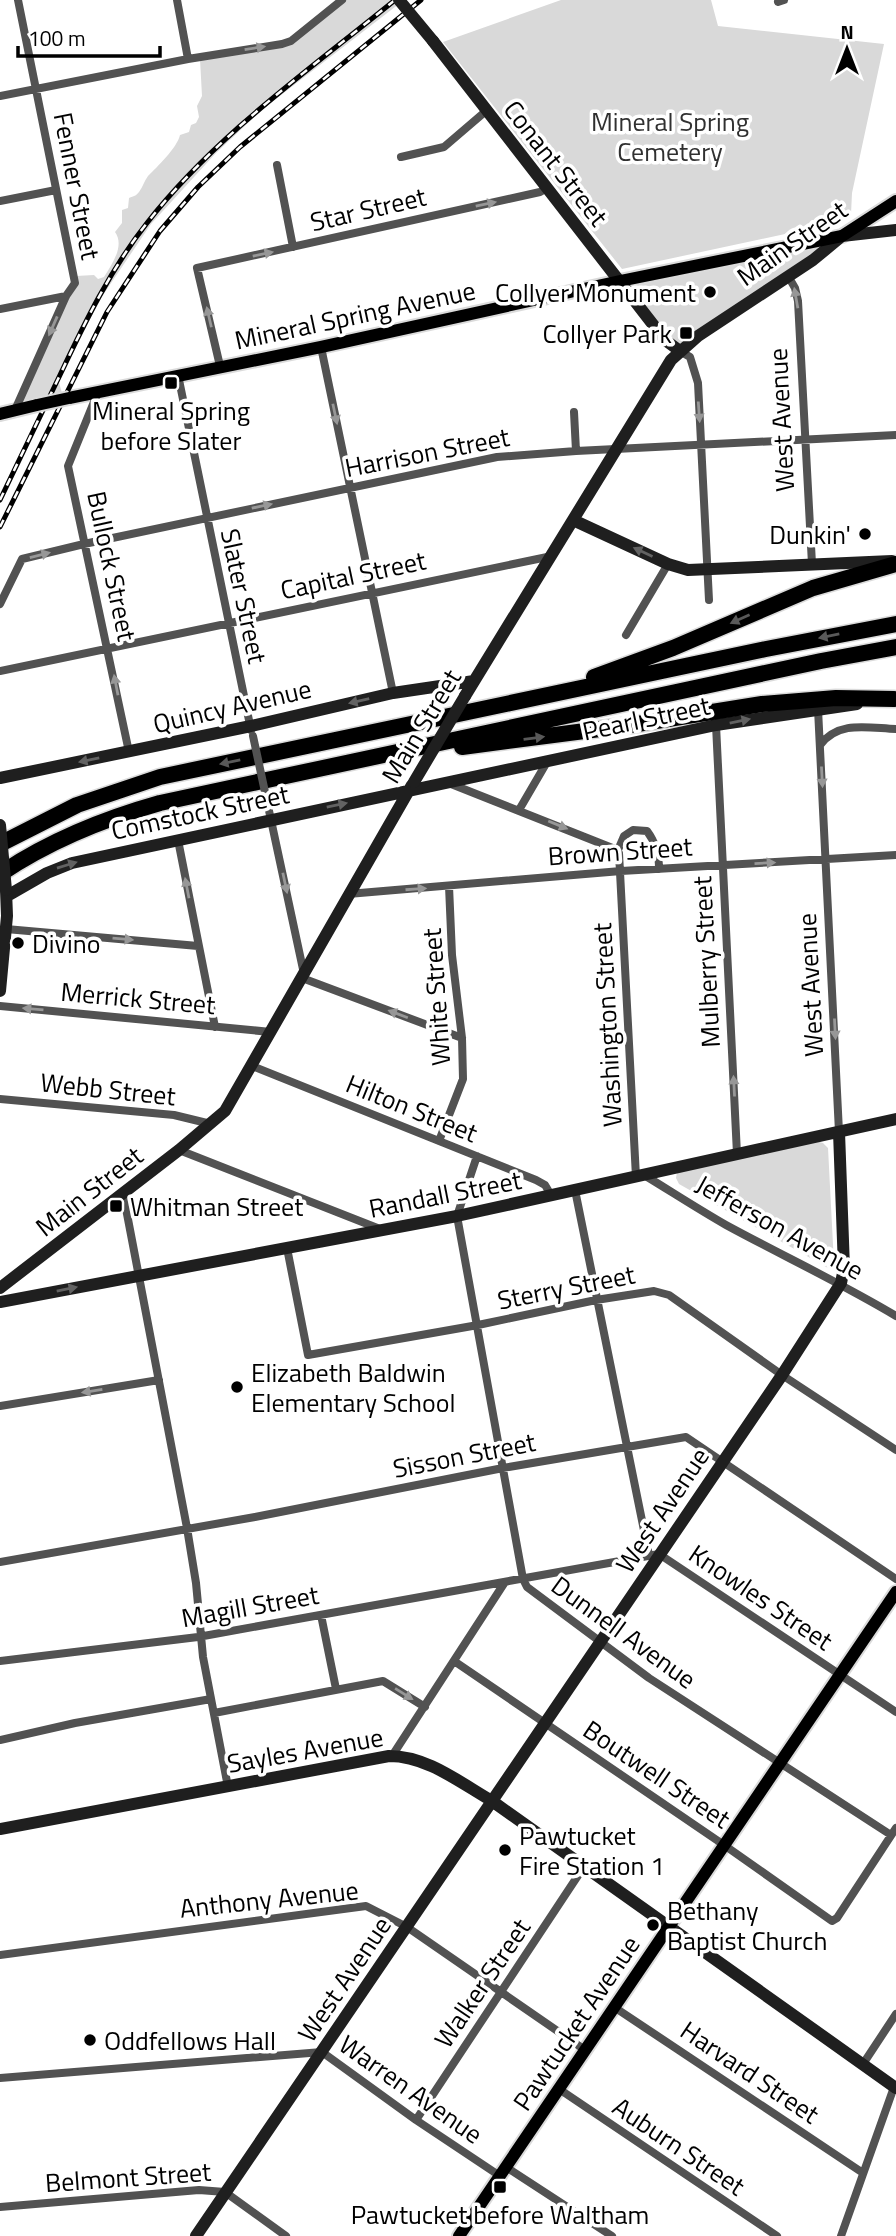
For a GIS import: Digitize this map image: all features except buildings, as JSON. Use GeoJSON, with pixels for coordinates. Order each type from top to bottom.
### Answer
{"type":"FeatureCollection","features":[{"type":"Feature","properties":{"kind":"highway"},"geometry":{"type":"LineString","coordinates":[[538,697],[651,656],[813,588],[896,562]]}},
{"type":"Feature","properties":{"kind":"highway"},"geometry":{"type":"LineString","coordinates":[[0,844],[61,811],[143,782],[896,624]]}},
{"type":"Feature","properties":{"kind":"highway"},"geometry":{"type":"LineString","coordinates":[[4,886],[34,853],[80,830],[144,808],[896,647]]}},
{"type":"Feature","properties":{"kind":"highway"},"geometry":{"type":"LineString","coordinates":[[345,763],[631,725],[762,704],[836,698],[895,699]]}},
{"type":"Feature","properties":{"kind":"main road","name":"Main Street"},"geometry":{"type":"LineString","coordinates":[[842,236],[896,201]]}},
{"type":"Feature","properties":{"kind":"main road","name":"Mineral Spring Avenue"},"geometry":{"type":"LineString","coordinates":[[0,414],[842,236]]}},
{"type":"Feature","properties":{"kind":"main road","name":"Pawtucket Avenue"},"geometry":{"type":"LineString","coordinates":[[459,2236],[896,1592]]}},
{"type":"Feature","properties":{"kind":"street","name":"Fenner Street"},"geometry":{"type":"LineString","coordinates":[[15,410],[66,296],[75,282],[18,0]]}},
{"type":"Feature","properties":{"kind":"street"},"geometry":{"type":"LineString","coordinates":[[177,0],[188,59]]}},
{"type":"Feature","properties":{"kind":"street"},"geometry":{"type":"LineString","coordinates":[[0,96],[291,41],[342,0]]}},
{"type":"Feature","properties":{"kind":"street","name":"Conant Street"},"geometry":{"type":"LineString","coordinates":[[400,0],[665,340],[680,351]]}},
{"type":"Feature","properties":{"kind":"street"},"geometry":{"type":"LineString","coordinates":[[401,157],[444,147],[486,111]]}},
{"type":"Feature","properties":{"kind":"street"},"geometry":{"type":"LineString","coordinates":[[276,165],[293,247]]}},
{"type":"Feature","properties":{"kind":"street","name":"Star Street"},"geometry":{"type":"LineString","coordinates":[[220,366],[197,268],[540,192],[547,188]]}},
{"type":"Feature","properties":{"kind":"street"},"geometry":{"type":"LineString","coordinates":[[0,201],[57,190]]}},
{"type":"Feature","properties":{"kind":"street"},"geometry":{"type":"LineString","coordinates":[[842,236],[896,230]]}},
{"type":"Feature","properties":{"kind":"street","name":"Main Street"},"geometry":{"type":"LineString","coordinates":[[3,1283],[179,1150],[211,1124],[231,1103],[348,894],[465,696],[671,360],[698,336],[842,236]]}},
{"type":"Feature","properties":{"kind":"street","name":"West Avenue"},"geometry":{"type":"LineString","coordinates":[[788,276],[798,301],[812,564]]}},
{"type":"Feature","properties":{"kind":"street"},"geometry":{"type":"LineString","coordinates":[[0,309],[66,296]]}},
{"type":"Feature","properties":{"kind":"street"},"geometry":{"type":"LineString","coordinates":[[321,347],[393,693]]}},
{"type":"Feature","properties":{"kind":"street"},"geometry":{"type":"LineString","coordinates":[[680,351],[690,357],[697,374],[709,600]]}},
{"type":"Feature","properties":{"kind":"street","name":"Slater Street"},"geometry":{"type":"LineString","coordinates":[[178,376],[303,976]]}},
{"type":"Feature","properties":{"kind":"street","name":"Bullock Street"},"geometry":{"type":"LineString","coordinates":[[98,392],[68,466],[130,752]]}},
{"type":"Feature","properties":{"kind":"street"},"geometry":{"type":"LineString","coordinates":[[574,412],[576,451]]}},
{"type":"Feature","properties":{"kind":"street","name":"Harrison Street"},"geometry":{"type":"LineString","coordinates":[[0,604],[22,559],[497,457],[896,435]]}},
{"type":"Feature","properties":{"kind":"street"},"geometry":{"type":"LineString","coordinates":[[573,520],[668,564],[688,570],[896,562]]}},
{"type":"Feature","properties":{"kind":"street","name":"Capital Street"},"geometry":{"type":"LineString","coordinates":[[0,671],[552,556]]}},
{"type":"Feature","properties":{"kind":"street"},"geometry":{"type":"LineString","coordinates":[[626,635],[668,564]]}},
{"type":"Feature","properties":{"kind":"street","name":"Quincy Avenue"},"geometry":{"type":"LineString","coordinates":[[0,778],[252,731],[393,693],[474,681]]}},
{"type":"Feature","properties":{"kind":"street","name":"Pearl Street"},"geometry":{"type":"LineString","coordinates":[[412,786],[449,783],[716,725],[895,699]]}},
{"type":"Feature","properties":{"kind":"street","name":"West Avenue"},"geometry":{"type":"LineString","coordinates":[[196,2236],[545,1723],[654,1554],[722,1462],[841,1283],[844,1268],[839,1132],[818,709]]}},
{"type":"Feature","properties":{"kind":"street","name":"Mulberry Street"},"geometry":{"type":"LineString","coordinates":[[716,725],[737,1154]]}},
{"type":"Feature","properties":{"kind":"street"},"geometry":{"type":"LineString","coordinates":[[820,745],[840,728],[896,729]]}},
{"type":"Feature","properties":{"kind":"street"},"geometry":{"type":"LineString","coordinates":[[519,810],[547,762]]}},
{"type":"Feature","properties":{"kind":"street"},"geometry":{"type":"LineString","coordinates":[[449,783],[618,850]]}},
{"type":"Feature","properties":{"kind":"street","name":"Comstock Street"},"geometry":{"type":"LineString","coordinates":[[4,886],[72,863],[412,786]]}},
{"type":"Feature","properties":{"kind":"street"},"geometry":{"type":"LineString","coordinates":[[0,825],[6,929],[0,990]]}},
{"type":"Feature","properties":{"kind":"street"},"geometry":{"type":"LineString","coordinates":[[621,871],[618,850],[624,836],[633,830],[647,831],[653,838],[659,853],[659,869]]}},
{"type":"Feature","properties":{"kind":"street"},"geometry":{"type":"LineString","coordinates":[[178,840],[215,1027]]}},
{"type":"Feature","properties":{"kind":"street","name":"Brown Street"},"geometry":{"type":"LineString","coordinates":[[348,894],[621,871],[896,855]]}},
{"type":"Feature","properties":{"kind":"street","name":"Washington Street"},"geometry":{"type":"LineString","coordinates":[[621,871],[640,1176]]}},
{"type":"Feature","properties":{"kind":"street","name":"White Street"},"geometry":{"type":"LineString","coordinates":[[439,1141],[463,1079],[449,886]]}},
{"type":"Feature","properties":{"kind":"street"},"geometry":{"type":"LineString","coordinates":[[6,929],[198,946]]}},
{"type":"Feature","properties":{"kind":"street"},"geometry":{"type":"LineString","coordinates":[[299,947],[315,954]]}},
{"type":"Feature","properties":{"kind":"street"},"geometry":{"type":"LineString","coordinates":[[303,976],[462,1038]]}},
{"type":"Feature","properties":{"kind":"street","name":"Merrick Street"},"geometry":{"type":"LineString","coordinates":[[0,1006],[271,1032]]}},
{"type":"Feature","properties":{"kind":"street","name":"Hilton Street"},"geometry":{"type":"LineString","coordinates":[[252,1066],[545,1185],[551,1195]]}},
{"type":"Feature","properties":{"kind":"street","name":"Webb Street"},"geometry":{"type":"LineString","coordinates":[[0,1099],[174,1115],[211,1124]]}},
{"type":"Feature","properties":{"kind":"street","name":"Randall Street"},"geometry":{"type":"LineString","coordinates":[[0,1302],[457,1216],[896,1119]]}},
{"type":"Feature","properties":{"kind":"street"},"geometry":{"type":"LineString","coordinates":[[179,1150],[383,1230]]}},
{"type":"Feature","properties":{"kind":"street","name":"Dunnell Avenue"},"geometry":{"type":"LineString","coordinates":[[477,1156],[457,1216],[523,1579],[527,1587],[649,1678],[779,1763],[894,1832]]}},
{"type":"Feature","properties":{"kind":"street","name":"Jefferson Avenue"},"geometry":{"type":"LineString","coordinates":[[640,1176],[799,1265],[841,1283],[896,1316]]}},
{"type":"Feature","properties":{"kind":"street","name":"Knowles Street"},"geometry":{"type":"LineString","coordinates":[[575,1190],[626,1447],[654,1554],[896,1712]]}},
{"type":"Feature","properties":{"kind":"street"},"geometry":{"type":"LineString","coordinates":[[123,1193],[187,1528],[196,1583],[203,1657],[228,1787]]}},
{"type":"Feature","properties":{"kind":"street","name":"Sterry Street"},"geometry":{"type":"LineString","coordinates":[[287,1248],[308,1355],[654,1291],[669,1294],[782,1375],[896,1450]]}},
{"type":"Feature","properties":{"kind":"street"},"geometry":{"type":"LineString","coordinates":[[0,1406],[159,1380]]}},
{"type":"Feature","properties":{"kind":"street","name":"Sisson Street"},"geometry":{"type":"LineString","coordinates":[[0,1562],[503,1468],[686,1437],[896,1579]]}},
{"type":"Feature","properties":{"kind":"street"},"geometry":{"type":"LineString","coordinates":[[523,1579],[654,1554]]}},
{"type":"Feature","properties":{"kind":"street","name":"Magill Street"},"geometry":{"type":"LineString","coordinates":[[0,1661],[201,1637],[523,1579]]}},
{"type":"Feature","properties":{"kind":"street"},"geometry":{"type":"LineString","coordinates":[[392,1756],[505,1582]]}},
{"type":"Feature","properties":{"kind":"street"},"geometry":{"type":"LineString","coordinates":[[321,1615],[336,1689]]}},
{"type":"Feature","properties":{"kind":"street","name":"Boutwell Street"},"geometry":{"type":"LineString","coordinates":[[454,1661],[832,1921],[894,1832]]}},
{"type":"Feature","properties":{"kind":"street"},"geometry":{"type":"LineString","coordinates":[[214,1713],[383,1681],[425,1707]]}},
{"type":"Feature","properties":{"kind":"street"},"geometry":{"type":"LineString","coordinates":[[0,1740],[75,1723],[211,1699]]}},
{"type":"Feature","properties":{"kind":"street","name":"Sayles Avenue"},"geometry":{"type":"LineString","coordinates":[[0,1829],[392,1756],[407,1756],[431,1765],[492,1801],[895,2087]]}},
{"type":"Feature","properties":{"kind":"street","name":"Walker Street"},"geometry":{"type":"LineString","coordinates":[[416,2120],[583,1868]]}},
{"type":"Feature","properties":{"kind":"street","name":"Anthony Avenue"},"geometry":{"type":"LineString","coordinates":[[0,1955],[366,1906],[407,1927],[585,2050]]}},
{"type":"Feature","properties":{"kind":"street","name":"Harvard Street"},"geometry":{"type":"LineString","coordinates":[[614,2007],[863,2173]]}},
{"type":"Feature","properties":{"kind":"street"},"geometry":{"type":"LineString","coordinates":[[863,2064],[896,2014]]}},
{"type":"Feature","properties":{"kind":"street","name":"Warren Avenue"},"geometry":{"type":"LineString","coordinates":[[0,2078],[322,2052],[416,2120],[612,2236]]}},
{"type":"Feature","properties":{"kind":"street"},"geometry":{"type":"LineString","coordinates":[[841,2236],[895,2087]]}},
{"type":"Feature","properties":{"kind":"street","name":"Auburn Street"},"geometry":{"type":"LineString","coordinates":[[559,2090],[777,2236]]}},
{"type":"Feature","properties":{"kind":"street","name":"Belmont Street"},"geometry":{"type":"LineString","coordinates":[[0,2207],[199,2190],[225,2192],[286,2236]]}},
{"type":"Feature","properties":{"kind":"green space"},"geometry":{"type":"Polygon","coordinates":[[[342,0],[404,0],[263,109],[216,153],[151,224],[103,295],[58,379],[64,400],[16,407],[76,276],[94,275],[98,279],[104,277],[118,249],[115,232],[122,223],[122,210],[128,208],[129,198],[139,192],[180,135],[189,132],[191,125],[196,123],[199,117],[197,106],[202,96],[200,59],[287,43],[342,0]]]}},
{"type":"Feature","properties":{"kind":"green space","name":"Mineral Spring Cemetery"},"geometry":{"type":"Polygon","coordinates":[[[561,0],[711,0],[718,26],[884,44],[852,193],[851,214],[836,223],[622,269],[443,42],[561,0]]]}},
{"type":"Feature","properties":{"kind":"green space"},"geometry":{"type":"Polygon","coordinates":[[[838,237],[676,357],[628,282],[838,237]]]}},
{"type":"Feature","properties":{"kind":"green space"},"geometry":{"type":"Polygon","coordinates":[[[816,1141],[828,1148],[834,1264],[828,1268],[679,1184],[676,1178],[677,1172],[816,1141]]]}},
{"type":"Feature","properties":{"kind":"railway"},"geometry":{"type":"LineString","coordinates":[[0,500],[89,316],[121,259],[147,223],[174,191],[233,132],[395,0]]}},
{"type":"Feature","properties":{"kind":"railway"},"geometry":{"type":"LineString","coordinates":[[0,527],[107,312],[160,231],[198,187],[240,147],[421,0]]}},
{"type":"Feature","properties":{"kind":"place","name":"Collyer Monument"},"geometry":{"type":"Point","coordinates":[710,292]}},
{"type":"Feature","properties":{"kind":"place","name":"Collyer Park"},"geometry":{"type":"Point","coordinates":[686,333]}},
{"type":"Feature","properties":{"kind":"place","name":"Mineral Spring before Slater"},"geometry":{"type":"Point","coordinates":[171,383]}},
{"type":"Feature","properties":{"kind":"place","name":"Dunkin'"},"geometry":{"type":"Point","coordinates":[865,534]}},
{"type":"Feature","properties":{"kind":"place","name":"Divino"},"geometry":{"type":"Point","coordinates":[18,943]}},
{"type":"Feature","properties":{"kind":"place","name":"Whitman Street"},"geometry":{"type":"Point","coordinates":[116,1206]}},
{"type":"Feature","properties":{"kind":"place","name":"Elizabeth Baldwin Elementary School"},"geometry":{"type":"Point","coordinates":[237,1387]}},
{"type":"Feature","properties":{"kind":"place","name":"Pawtucket Fire Station 1"},"geometry":{"type":"Point","coordinates":[505,1850]}},
{"type":"Feature","properties":{"kind":"place","name":"Bethany Baptist Church"},"geometry":{"type":"Point","coordinates":[653,1925]}},
{"type":"Feature","properties":{"kind":"place","name":"Oddfellows Hall"},"geometry":{"type":"Point","coordinates":[90,2040]}},
{"type":"Feature","properties":{"kind":"place","name":"Pawtucket before Waltham"},"geometry":{"type":"Point","coordinates":[500,2187]}}]}
